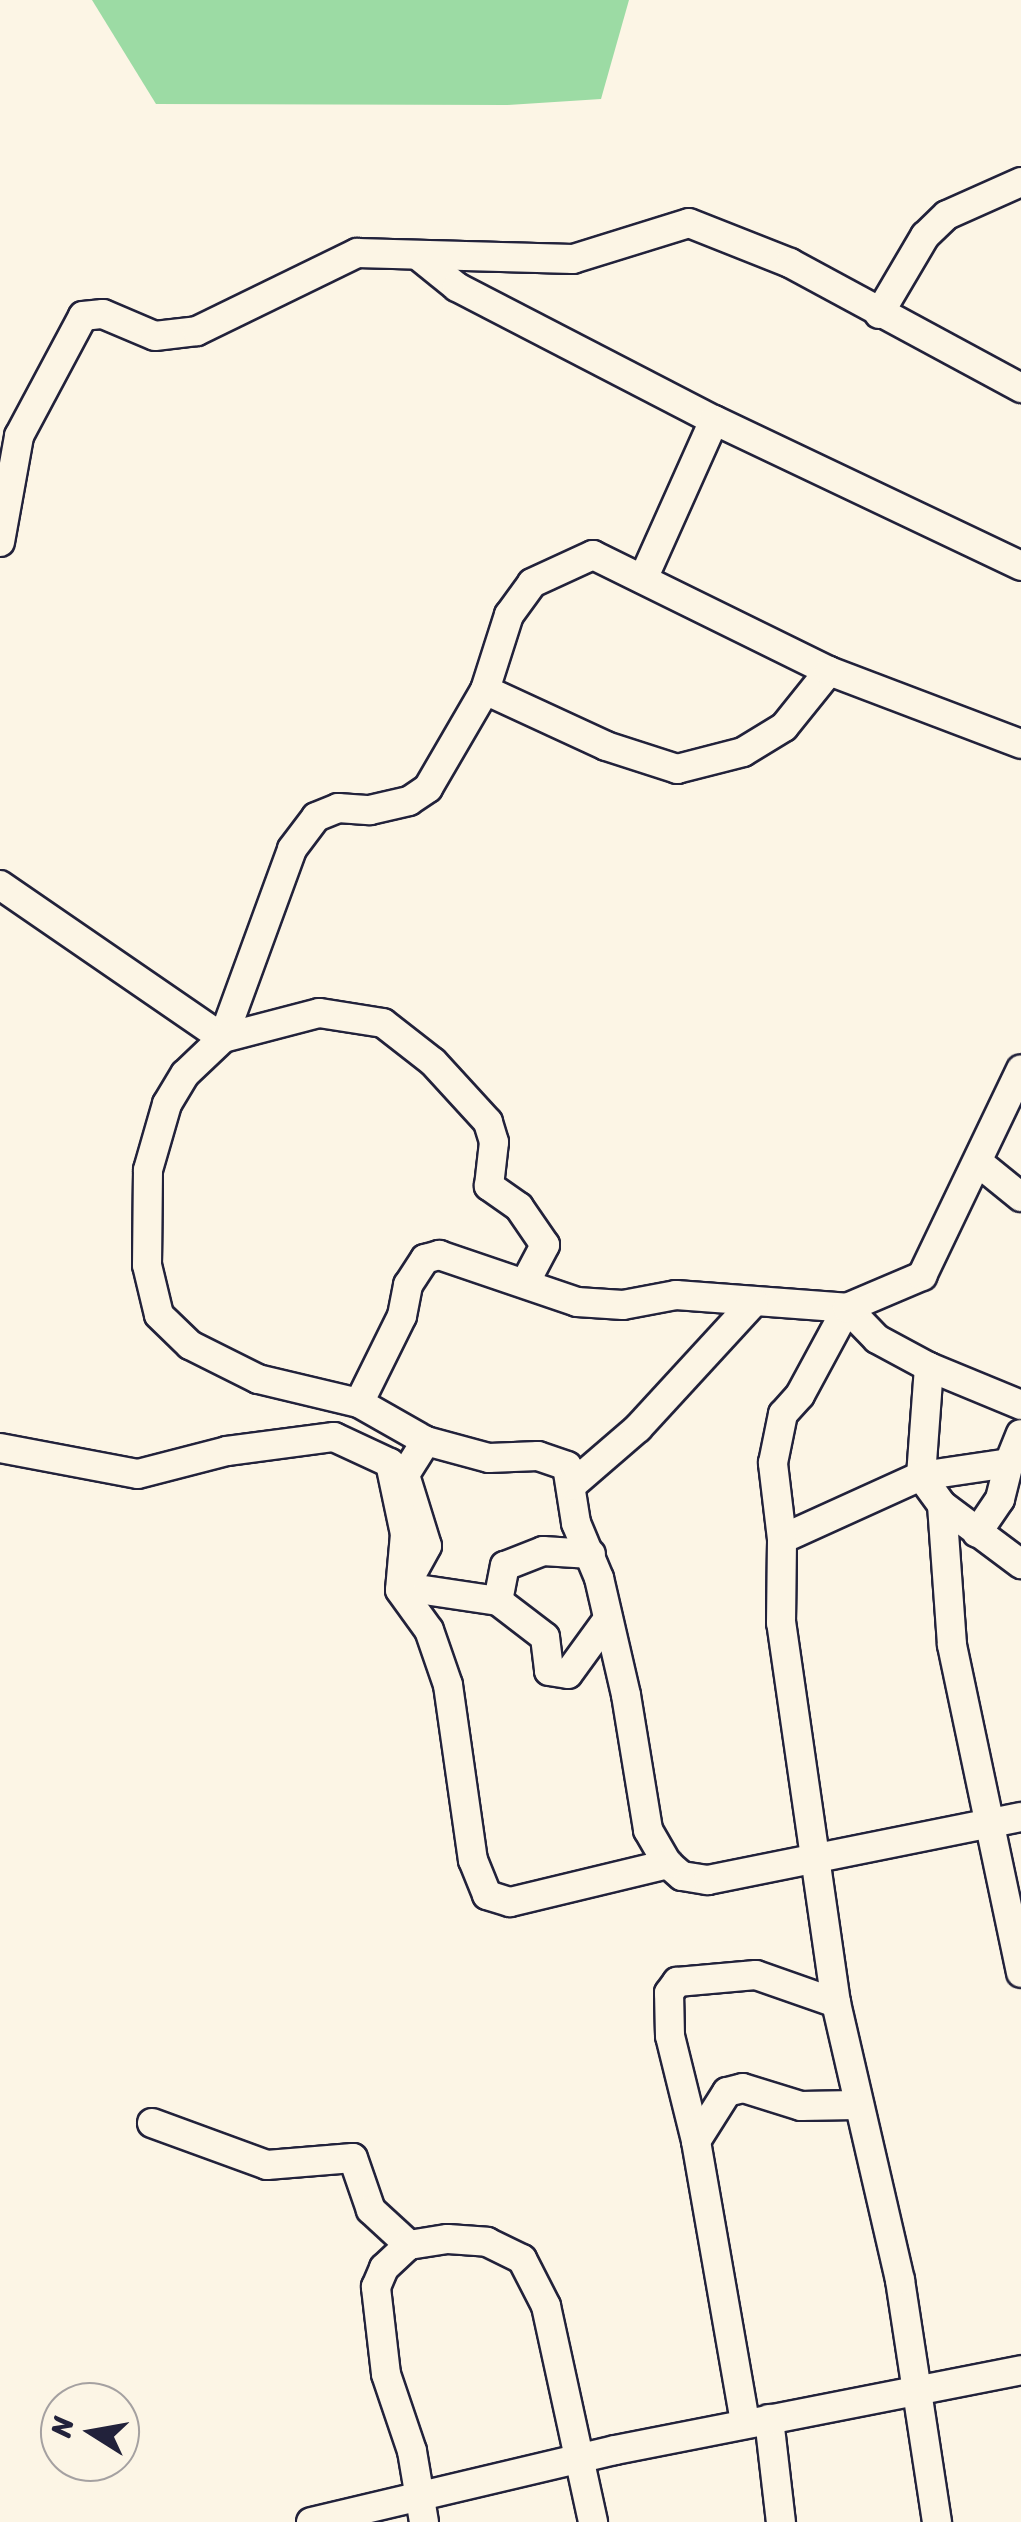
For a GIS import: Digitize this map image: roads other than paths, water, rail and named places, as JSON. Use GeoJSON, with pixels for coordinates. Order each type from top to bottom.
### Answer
{"type":"FeatureCollection","features":[{"type":"Feature","properties":{"kind":"street"},"geometry":{"type":"LineString","coordinates":[[879,314],[925,236],[947,215],[1021,182]]}},
{"type":"Feature","properties":{"kind":"street"},"geometry":{"type":"LineString","coordinates":[[0,542],[20,436],[82,316],[103,314],[154,336],[181,334],[228,320],[357,252],[421,258],[574,259],[689,224],[790,263],[1021,388]]}},
{"type":"Feature","properties":{"kind":"street"},"geometry":{"type":"LineString","coordinates":[[421,258],[457,287],[714,420],[1021,566]]}},
{"type":"Feature","properties":{"kind":"street"},"geometry":{"type":"LineString","coordinates":[[643,579],[714,420]]}},
{"type":"Feature","properties":{"kind":"street"},"geometry":{"type":"LineString","coordinates":[[1021,744],[829,671],[592,555],[532,583],[508,615],[485,690],[428,788],[409,800],[370,810],[338,808],[316,817],[292,849],[223,1038],[185,1074],[152,1143],[146,1210],[150,1288],[160,1315],[190,1346],[258,1378],[359,1403],[426,1440],[489,1458],[559,1459],[572,1485],[576,1523],[591,1554],[608,1619],[648,1830],[668,1864],[682,1876],[708,1880],[1021,1818]]}},
{"type":"Feature","properties":{"kind":"street"},"geometry":{"type":"LineString","coordinates":[[485,690],[606,746],[677,769],[743,752],[784,727],[829,671]]}},
{"type":"Feature","properties":{"kind":"street"},"geometry":{"type":"LineString","coordinates":[[0,885],[223,1038],[319,1013],[366,1018],[399,1032],[488,1122],[494,1142],[489,1186],[519,1207],[546,1246],[524,1283]]}},
{"type":"Feature","properties":{"kind":"street"},"geometry":{"type":"LineString","coordinates":[[359,1403],[424,1260],[440,1254],[576,1302],[622,1305],[676,1295],[754,1302],[784,1298],[847,1308],[922,1276],[1021,1069]]}},
{"type":"Feature","properties":{"kind":"street"},"geometry":{"type":"LineString","coordinates":[[979,1163],[1021,1197]]}},
{"type":"Feature","properties":{"kind":"street"},"geometry":{"type":"LineString","coordinates":[[572,1485],[638,1428],[754,1302]]}},
{"type":"Feature","properties":{"kind":"street"},"geometry":{"type":"LineString","coordinates":[[847,1308],[877,1339],[1021,1406]]}},
{"type":"Feature","properties":{"kind":"street"},"geometry":{"type":"LineString","coordinates":[[847,1308],[776,1432],[782,1539],[781,1623],[836,2004],[856,2105],[900,2280],[938,2522]]}},
{"type":"Feature","properties":{"kind":"street"},"geometry":{"type":"LineString","coordinates":[[929,1366],[921,1476],[942,1505],[1021,1564]]}},
{"type":"Feature","properties":{"kind":"street"},"geometry":{"type":"LineString","coordinates":[[977,1533],[1000,1499],[1021,1434]]}},
{"type":"Feature","properties":{"kind":"street"},"geometry":{"type":"LineString","coordinates":[[0,1448],[138,1474],[228,1451],[334,1437],[390,1463],[406,1534],[400,1590],[430,1630],[448,1686],[472,1860],[487,1894],[510,1902],[668,1864]]}},
{"type":"Feature","properties":{"kind":"street"},"geometry":{"type":"LineString","coordinates":[[426,1440],[405,1475],[427,1546],[409,1584],[422,1592],[498,1601],[545,1637],[549,1671],[568,1674],[608,1619]]}},
{"type":"Feature","properties":{"kind":"street"},"geometry":{"type":"LineString","coordinates":[[782,1539],[921,1476],[1009,1463]]}},
{"type":"Feature","properties":{"kind":"street"},"geometry":{"type":"LineString","coordinates":[[942,1505],[952,1644],[1021,1973]]}},
{"type":"Feature","properties":{"kind":"street"},"geometry":{"type":"LineString","coordinates":[[498,1601],[506,1566],[543,1550],[591,1554]]}},
{"type":"Feature","properties":{"kind":"street"},"geometry":{"type":"LineString","coordinates":[[781,2522],[670,2036],[669,1993],[677,1982],[756,1974],[836,2004]]}},
{"type":"Feature","properties":{"kind":"street"},"geometry":{"type":"LineString","coordinates":[[696,2141],[718,2100],[743,2088],[801,2106],[856,2105]]}},
{"type":"Feature","properties":{"kind":"street"},"geometry":{"type":"LineString","coordinates":[[152,2123],[267,2165],[353,2158],[371,2210],[409,2245]]}},
{"type":"Feature","properties":{"kind":"street"},"geometry":{"type":"LineString","coordinates":[[422,2510],[375,2310],[384,2268],[409,2245],[487,2242],[522,2259],[546,2306],[583,2458],[593,2522]]}},
{"type":"Feature","properties":{"kind":"street"},"geometry":{"type":"LineString","coordinates":[[311,2522],[422,2510],[583,2458],[917,2387],[1021,2370]]}}]}
